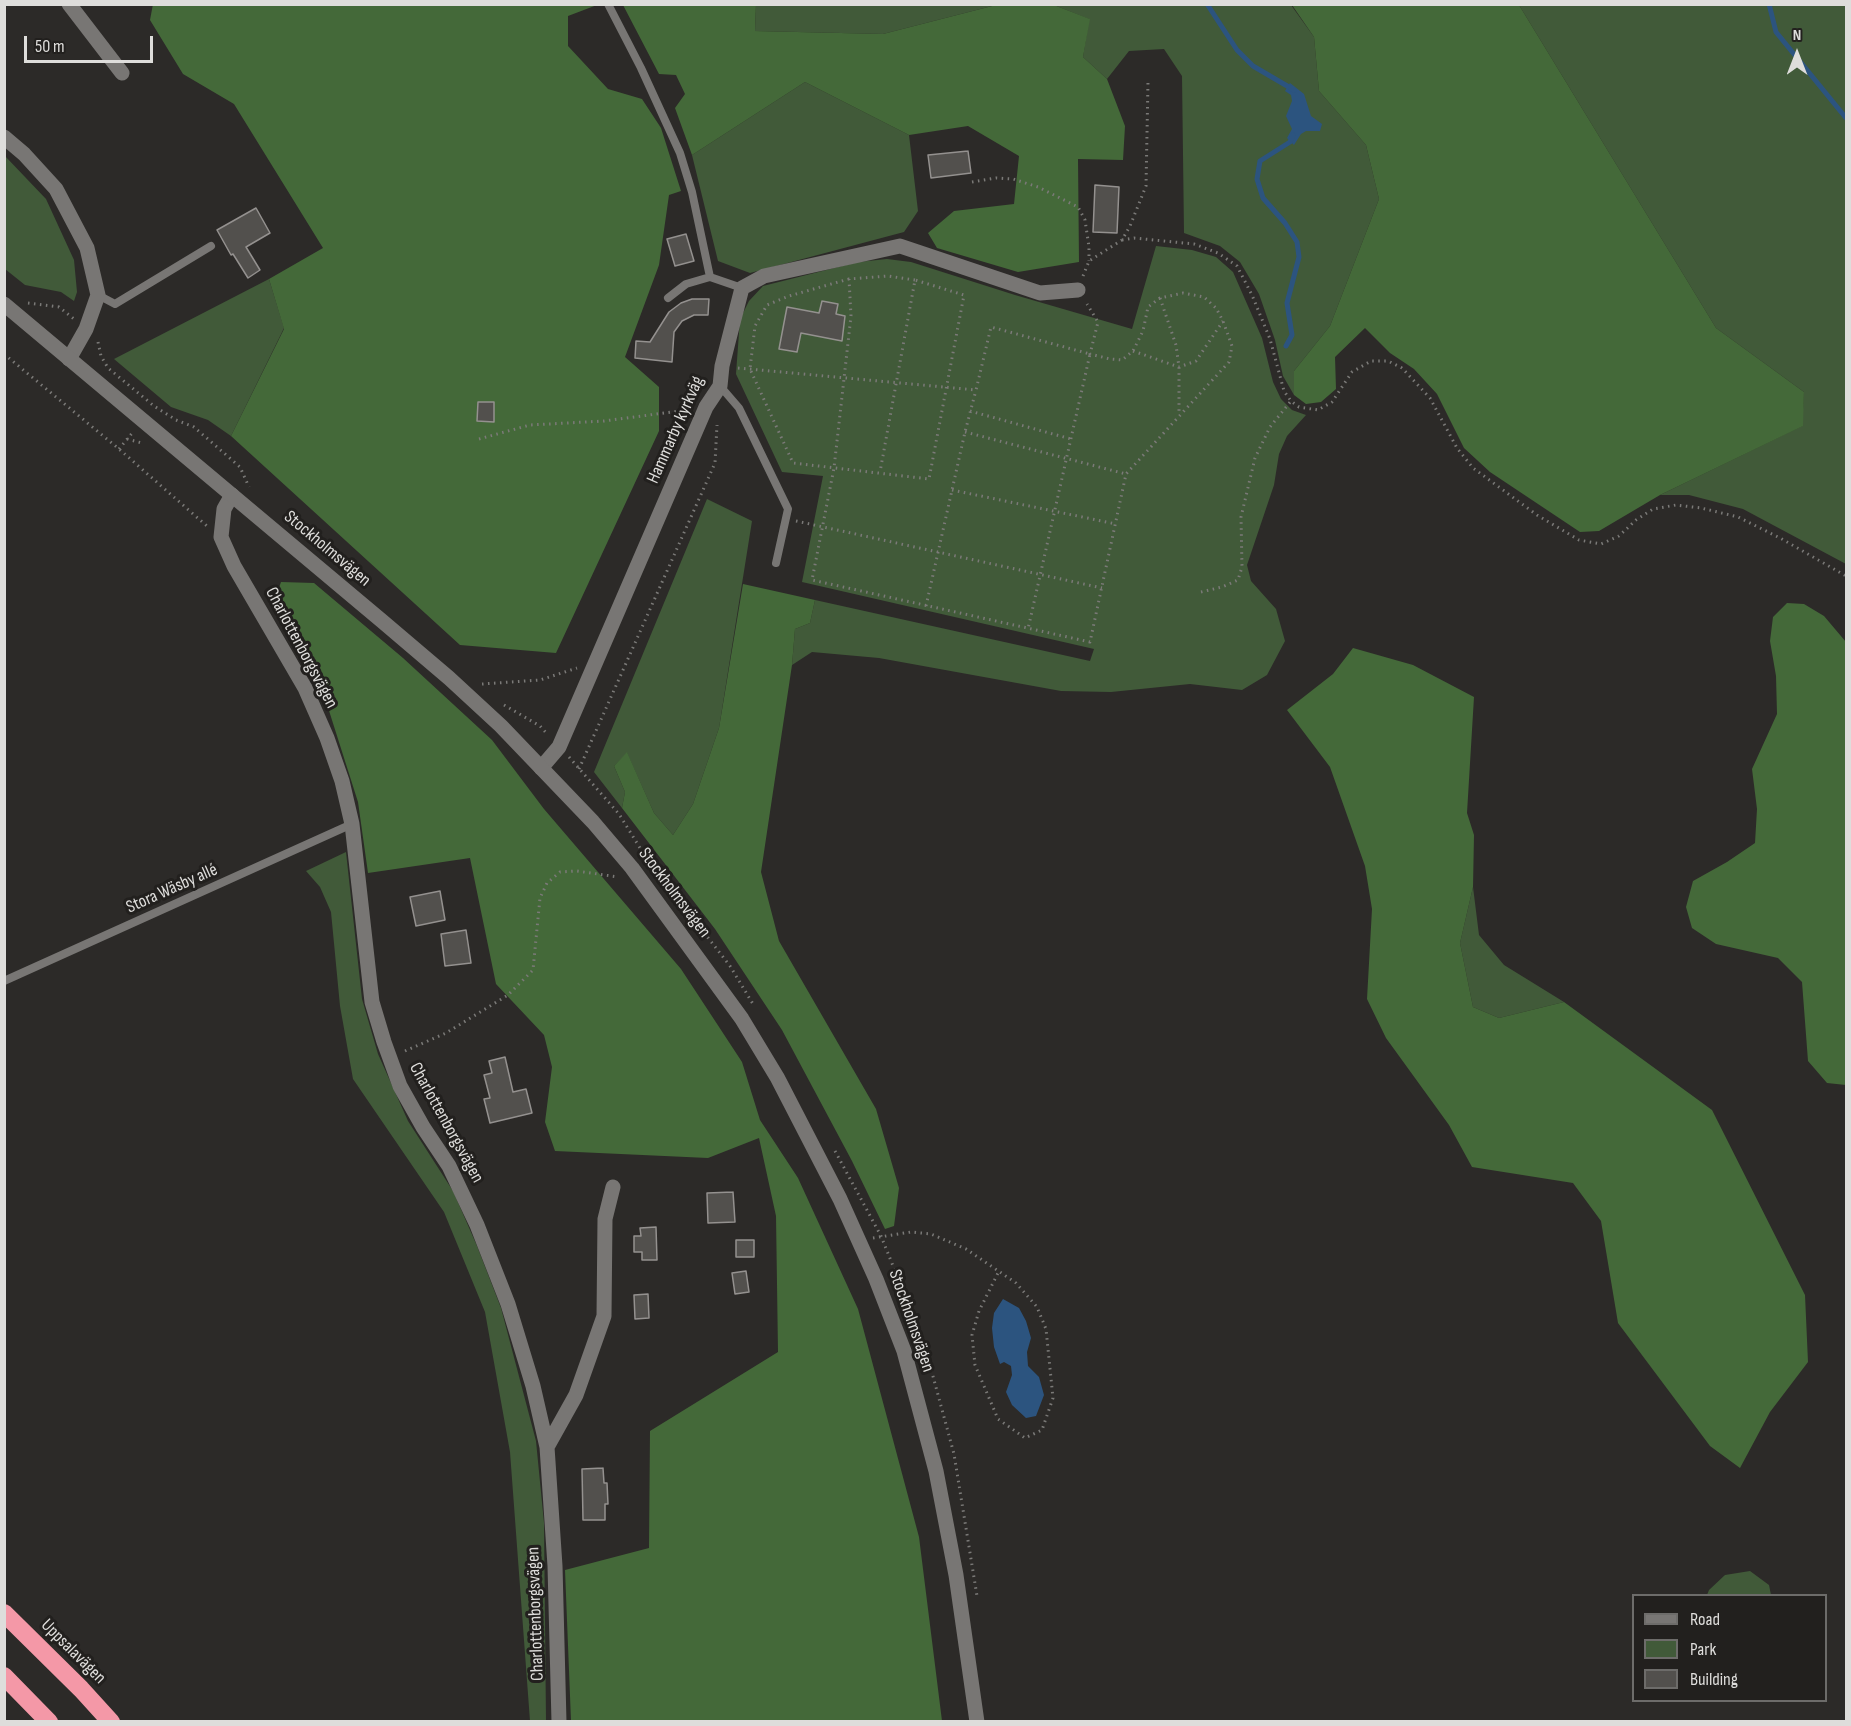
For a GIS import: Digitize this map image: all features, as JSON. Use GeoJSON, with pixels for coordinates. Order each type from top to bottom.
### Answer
{"type":"FeatureCollection","features":[{"type":"Feature","properties":{"kind":"highway","name":"Uppsalavägen"},"geometry":{"type":"LineString","coordinates":[[4,1613],[111,1722]]}},
{"type":"Feature","properties":{"kind":"highway"},"geometry":{"type":"LineString","coordinates":[[4,1676],[49,1722]]}},
{"type":"Feature","properties":{"kind":"street"},"geometry":{"type":"LineString","coordinates":[[69,4],[122,73]]}},
{"type":"Feature","properties":{"kind":"street"},"geometry":{"type":"LineString","coordinates":[[4,136],[56,189],[87,248],[98,295],[86,329],[69,359]]}},
{"type":"Feature","properties":{"kind":"street"},"geometry":{"type":"LineString","coordinates":[[742,288],[764,276],[900,246],[1040,293],[1078,290]]}},
{"type":"Feature","properties":{"kind":"street","name":"Hammarby kyrkväg"},"geometry":{"type":"LineString","coordinates":[[541,768],[559,747],[706,407],[720,386],[722,366],[742,288]]}},
{"type":"Feature","properties":{"kind":"street","name":"Stockholmsvägen"},"geometry":{"type":"LineString","coordinates":[[4,304],[449,678],[501,726],[632,868],[742,1019],[777,1077],[840,1199],[876,1279],[904,1351],[936,1471],[956,1575],[977,1722]]}},
{"type":"Feature","properties":{"kind":"street"},"geometry":{"type":"LineString","coordinates":[[221,537],[224,509],[232,495]]}},
{"type":"Feature","properties":{"kind":"street","name":"Charlottenborgsvägen"},"geometry":{"type":"LineString","coordinates":[[221,537],[234,566],[305,688],[327,738],[352,824],[372,1002],[389,1057],[400,1086],[423,1127],[449,1166],[477,1225],[508,1304],[533,1386],[547,1447],[555,1566],[559,1722]]}},
{"type":"Feature","properties":{"kind":"street"},"geometry":{"type":"LineString","coordinates":[[547,1447],[576,1395],[604,1316],[606,1219],[613,1187]]}},
{"type":"Feature","properties":{"kind":"lane"},"geometry":{"type":"LineString","coordinates":[[608,4],[680,153],[692,192],[710,277]]}},
{"type":"Feature","properties":{"kind":"lane"},"geometry":{"type":"LineString","coordinates":[[98,295],[115,304],[211,246]]}},
{"type":"Feature","properties":{"kind":"lane"},"geometry":{"type":"LineString","coordinates":[[668,298],[686,284],[710,277],[742,288]]}},
{"type":"Feature","properties":{"kind":"lane"},"geometry":{"type":"LineString","coordinates":[[720,386],[739,408],[788,509],[776,563]]}},
{"type":"Feature","properties":{"kind":"lane","name":"Stora Wäsby allé"},"geometry":{"type":"LineString","coordinates":[[4,981],[352,824]]}},
{"type":"Feature","properties":{"kind":"path"},"geometry":{"type":"LineString","coordinates":[[1122,240],[1146,186],[1148,81]]}},
{"type":"Feature","properties":{"kind":"path"},"geometry":{"type":"LineString","coordinates":[[972,182],[996,178],[1013,179],[1038,187],[1078,207],[1085,220],[1089,247],[1089,261],[1078,290],[1098,322],[1028,629]]}},
{"type":"Feature","properties":{"kind":"path"},"geometry":{"type":"LineString","coordinates":[[1089,261],[1122,240],[1134,238],[1194,244],[1218,253],[1237,266],[1252,295],[1270,339],[1281,382],[1291,401],[1299,407],[1318,411],[1332,402],[1352,372],[1371,361],[1388,361],[1402,368],[1430,398],[1457,448],[1473,468],[1537,515],[1578,540],[1601,544],[1619,536],[1636,520],[1653,509],[1676,505],[1701,508],[1738,517],[1846,576]]}},
{"type":"Feature","properties":{"kind":"path"},"geometry":{"type":"LineString","coordinates":[[888,276],[915,280],[964,295],[929,479],[793,463],[750,369],[755,326],[767,305],[789,296],[849,279],[888,276]]}},
{"type":"Feature","properties":{"kind":"path"},"geometry":{"type":"LineString","coordinates":[[849,279],[851,316],[834,468],[812,580],[926,606],[1028,629],[1090,642],[1126,474],[1229,362],[1232,346],[1216,308],[1204,297],[1183,293],[1160,298],[1148,308],[1143,331],[1133,351],[1122,360],[1090,354],[991,327],[964,432],[926,606]]}},
{"type":"Feature","properties":{"kind":"path"},"geometry":{"type":"LineString","coordinates":[[880,472],[915,280]]}},
{"type":"Feature","properties":{"kind":"path"},"geometry":{"type":"LineString","coordinates":[[1160,298],[1176,345],[1179,367],[1179,414]]}},
{"type":"Feature","properties":{"kind":"path"},"geometry":{"type":"LineString","coordinates":[[26,303],[59,307],[86,329],[98,340],[101,356],[108,368],[154,406],[202,434],[240,467],[249,487],[257,494]]}},
{"type":"Feature","properties":{"kind":"path"},"geometry":{"type":"LineString","coordinates":[[1133,351],[1179,367],[1196,361],[1223,321]]}},
{"type":"Feature","properties":{"kind":"path"},"geometry":{"type":"LineString","coordinates":[[4,354],[221,537]]}},
{"type":"Feature","properties":{"kind":"path"},"geometry":{"type":"LineString","coordinates":[[722,366],[976,390]]}},
{"type":"Feature","properties":{"kind":"path"},"geometry":{"type":"LineString","coordinates":[[1201,592],[1238,580],[1242,567],[1241,517],[1250,475],[1270,428],[1291,401]]}},
{"type":"Feature","properties":{"kind":"path"},"geometry":{"type":"LineString","coordinates":[[479,439],[530,425],[604,421],[706,407]]}},
{"type":"Feature","properties":{"kind":"path"},"geometry":{"type":"LineString","coordinates":[[970,411],[1071,439]]}},
{"type":"Feature","properties":{"kind":"path"},"geometry":{"type":"LineString","coordinates":[[579,769],[715,463],[718,419]]}},
{"type":"Feature","properties":{"kind":"path"},"geometry":{"type":"LineString","coordinates":[[964,432],[1126,474]]}},
{"type":"Feature","properties":{"kind":"path"},"geometry":{"type":"LineString","coordinates":[[126,439],[140,441],[148,447]]}},
{"type":"Feature","properties":{"kind":"path"},"geometry":{"type":"LineString","coordinates":[[952,490],[1116,524]]}},
{"type":"Feature","properties":{"kind":"path"},"geometry":{"type":"LineString","coordinates":[[786,519],[1102,588]]}},
{"type":"Feature","properties":{"kind":"path"},"geometry":{"type":"LineString","coordinates":[[488,691],[482,684],[540,680],[597,662]]}},
{"type":"Feature","properties":{"kind":"path"},"geometry":{"type":"LineString","coordinates":[[501,704],[540,726],[559,747]]}},
{"type":"Feature","properties":{"kind":"path"},"geometry":{"type":"LineString","coordinates":[[389,1057],[446,1033],[482,1012],[508,995],[533,970],[540,898],[547,883],[560,872],[577,870],[619,877]]}},
{"type":"Feature","properties":{"kind":"path"},"geometry":{"type":"LineString","coordinates":[[860,1242],[881,1236],[911,1232],[931,1234],[966,1249],[998,1273],[1016,1283],[1037,1307],[1046,1329],[1053,1398],[1042,1430],[1025,1438],[998,1419],[975,1365],[972,1335],[979,1311],[998,1273]]}},
{"type":"Feature","properties":{"kind":"green space"},"geometry":{"type":"Polygon","coordinates":[[[153,4],[597,5],[568,16],[568,46],[608,89],[642,99],[661,128],[681,191],[669,195],[659,265],[625,357],[659,387],[659,431],[556,653],[460,645],[231,436],[284,329],[269,279],[323,248],[234,104],[183,74],[150,20],[153,4]]]}},
{"type":"Feature","properties":{"kind":"green space"},"geometry":{"type":"Polygon","coordinates":[[[623,5],[756,5],[755,31],[883,34],[996,5],[1054,5],[1090,19],[1083,57],[1107,79],[1125,126],[1123,160],[1078,159],[1079,262],[1018,272],[937,248],[928,233],[954,211],[1014,204],[1019,156],[968,126],[909,135],[805,82],[692,155],[675,108],[685,94],[676,75],[659,74],[623,5]]]}},
{"type":"Feature","properties":{"kind":"green space"},"geometry":{"type":"Polygon","coordinates":[[[756,5],[996,5],[883,34],[755,31],[756,5]]]}},
{"type":"Feature","properties":{"kind":"green space"},"geometry":{"type":"Polygon","coordinates":[[[1054,5],[1291,5],[1314,37],[1319,91],[1366,145],[1379,199],[1330,326],[1294,371],[1294,395],[1283,376],[1275,340],[1259,294],[1240,262],[1220,246],[1184,233],[1182,76],[1164,49],[1129,51],[1107,79],[1083,57],[1089,19],[1054,5]]]}},
{"type":"Feature","properties":{"kind":"green space"},"geometry":{"type":"Polygon","coordinates":[[[1292,5],[1519,5],[1716,328],[1804,392],[1803,426],[1660,495],[1599,531],[1580,532],[1490,472],[1464,448],[1437,394],[1414,369],[1390,353],[1365,328],[1335,357],[1336,389],[1321,402],[1306,404],[1294,395],[1294,371],[1330,326],[1379,199],[1366,145],[1319,91],[1314,37],[1292,5]]]}},
{"type":"Feature","properties":{"kind":"green space"},"geometry":{"type":"Polygon","coordinates":[[[1519,5],[1846,5],[1846,564],[1743,509],[1689,495],[1660,495],[1802,426],[1804,392],[1716,328],[1519,5]]]}},
{"type":"Feature","properties":{"kind":"green space"},"geometry":{"type":"Polygon","coordinates":[[[805,82],[909,135],[918,211],[904,232],[750,273],[718,261],[692,155],[805,82]]]}},
{"type":"Feature","properties":{"kind":"green space"},"geometry":{"type":"Polygon","coordinates":[[[5,156],[46,199],[74,260],[77,292],[74,301],[61,292],[25,285],[5,269],[5,156]]]}},
{"type":"Feature","properties":{"kind":"green space"},"geometry":{"type":"Polygon","coordinates":[[[1156,246],[1192,250],[1216,257],[1233,272],[1262,338],[1273,382],[1281,399],[1292,410],[1306,415],[1287,436],[1279,454],[1274,485],[1247,565],[1251,581],[1276,609],[1285,641],[1267,675],[1242,690],[1190,684],[1111,692],[1061,691],[879,658],[812,652],[792,665],[795,629],[810,623],[815,600],[1090,661],[1094,649],[802,582],[823,476],[782,472],[736,374],[740,319],[749,301],[763,286],[858,262],[887,259],[911,262],[1132,329],[1156,246]]]}},
{"type":"Feature","properties":{"kind":"green space"},"geometry":{"type":"Polygon","coordinates":[[[269,279],[284,328],[231,436],[208,420],[171,407],[114,359],[269,279]]]}},
{"type":"Feature","properties":{"kind":"green space"},"geometry":{"type":"Polygon","coordinates":[[[707,499],[752,521],[719,728],[693,804],[673,835],[654,813],[627,753],[614,766],[625,792],[622,808],[594,772],[707,499]]]}},
{"type":"Feature","properties":{"kind":"green space"},"geometry":{"type":"Polygon","coordinates":[[[281,582],[314,583],[403,658],[492,740],[544,809],[681,969],[742,1062],[760,1120],[798,1178],[858,1309],[919,1537],[942,1721],[571,1721],[565,1570],[649,1548],[650,1431],[778,1352],[776,1216],[759,1138],[708,1158],[555,1151],[545,1122],[552,1067],[544,1035],[496,984],[470,858],[368,873],[358,802],[318,676],[275,599],[281,582]]]}},
{"type":"Feature","properties":{"kind":"green space"},"geometry":{"type":"Polygon","coordinates":[[[743,584],[815,600],[810,623],[795,629],[792,665],[761,872],[779,941],[876,1109],[899,1188],[894,1226],[885,1229],[852,1161],[782,1030],[715,929],[622,808],[625,792],[614,766],[627,752],[654,813],[673,835],[693,804],[719,728],[743,584]]]}},
{"type":"Feature","properties":{"kind":"green space"},"geometry":{"type":"Polygon","coordinates":[[[1787,603],[1804,604],[1824,616],[1846,642],[1846,1085],[1827,1083],[1808,1061],[1802,982],[1778,958],[1716,944],[1692,928],[1686,907],[1693,881],[1755,843],[1757,809],[1752,769],[1777,714],[1776,676],[1770,641],[1773,617],[1787,603]]]}},
{"type":"Feature","properties":{"kind":"green space"},"geometry":{"type":"Polygon","coordinates":[[[1353,648],[1413,665],[1474,697],[1467,813],[1474,835],[1473,887],[1460,943],[1473,1007],[1499,1018],[1564,1002],[1712,1110],[1805,1295],[1808,1362],[1770,1412],[1740,1468],[1710,1446],[1618,1323],[1601,1221],[1573,1183],[1472,1167],[1449,1125],[1386,1038],[1367,999],[1372,909],[1365,866],[1330,767],[1287,710],[1333,674],[1353,648]]]}},
{"type":"Feature","properties":{"kind":"green space"},"geometry":{"type":"Polygon","coordinates":[[[346,852],[362,999],[378,1054],[408,1121],[453,1191],[477,1246],[501,1308],[536,1441],[544,1523],[546,1721],[530,1721],[510,1452],[485,1312],[444,1212],[353,1079],[340,1006],[331,912],[320,887],[306,871],[346,852]]]}},
{"type":"Feature","properties":{"kind":"green space"},"geometry":{"type":"Polygon","coordinates":[[[1473,887],[1479,935],[1504,965],[1564,1002],[1499,1018],[1473,1007],[1460,943],[1473,887]]]}},
{"type":"Feature","properties":{"kind":"green space"},"geometry":{"type":"Polygon","coordinates":[[[1750,1571],[1769,1585],[1771,1594],[1707,1594],[1725,1575],[1750,1571]]]}},
{"type":"Feature","properties":{"kind":"water"},"geometry":{"type":"Polygon","coordinates":[[[1290,83],[1304,94],[1311,116],[1322,124],[1320,131],[1306,131],[1301,134],[1294,145],[1287,138],[1292,129],[1286,116],[1292,101],[1291,95],[1285,91],[1290,83]]]}},
{"type":"Feature","properties":{"kind":"water"},"geometry":{"type":"Polygon","coordinates":[[[1003,1299],[1019,1308],[1031,1338],[1027,1352],[1028,1366],[1039,1377],[1044,1395],[1036,1416],[1026,1418],[1012,1405],[1006,1392],[1012,1375],[1011,1366],[1004,1362],[1000,1364],[994,1347],[992,1328],[994,1313],[1003,1299]]]}},
{"type":"Feature","properties":{"kind":"building"},"geometry":{"type":"Polygon","coordinates":[[[968,151],[971,173],[931,178],[928,155],[968,151]]]}},
{"type":"Feature","properties":{"kind":"building"},"geometry":{"type":"Polygon","coordinates":[[[1095,185],[1119,187],[1117,233],[1093,232],[1095,185]]]}},
{"type":"Feature","properties":{"kind":"building"},"geometry":{"type":"Polygon","coordinates":[[[256,208],[270,233],[246,247],[260,270],[248,278],[233,254],[231,255],[217,230],[256,208]]]}},
{"type":"Feature","properties":{"kind":"building"},"geometry":{"type":"Polygon","coordinates":[[[686,234],[694,261],[675,266],[667,239],[686,234]]]}},
{"type":"Feature","properties":{"kind":"building"},"geometry":{"type":"Polygon","coordinates":[[[692,299],[709,299],[708,315],[694,315],[682,321],[674,332],[672,362],[635,358],[636,341],[650,342],[669,312],[681,303],[692,299]]]}},
{"type":"Feature","properties":{"kind":"building"},"geometry":{"type":"Polygon","coordinates":[[[822,301],[838,304],[836,314],[845,316],[842,341],[801,333],[797,352],[779,349],[787,307],[819,313],[822,301]]]}},
{"type":"Feature","properties":{"kind":"building"},"geometry":{"type":"Polygon","coordinates":[[[478,402],[494,402],[494,422],[477,421],[478,402]]]}},
{"type":"Feature","properties":{"kind":"building"},"geometry":{"type":"Polygon","coordinates":[[[440,891],[445,920],[416,926],[410,897],[440,891]]]}},
{"type":"Feature","properties":{"kind":"building"},"geometry":{"type":"Polygon","coordinates":[[[466,930],[471,963],[445,966],[441,934],[466,930]]]}},
{"type":"Feature","properties":{"kind":"building"},"geometry":{"type":"Polygon","coordinates":[[[505,1057],[513,1092],[526,1089],[532,1113],[490,1123],[484,1099],[490,1098],[484,1075],[492,1073],[489,1061],[505,1057]]]}},
{"type":"Feature","properties":{"kind":"building"},"geometry":{"type":"Polygon","coordinates":[[[733,1192],[735,1222],[708,1223],[707,1193],[733,1192]]]}},
{"type":"Feature","properties":{"kind":"building"},"geometry":{"type":"Polygon","coordinates":[[[656,1227],[657,1260],[642,1260],[642,1252],[634,1252],[634,1236],[641,1236],[640,1228],[656,1227]]]}},
{"type":"Feature","properties":{"kind":"building"},"geometry":{"type":"Polygon","coordinates":[[[736,1240],[754,1240],[754,1257],[736,1257],[736,1240]]]}},
{"type":"Feature","properties":{"kind":"building"},"geometry":{"type":"Polygon","coordinates":[[[746,1271],[749,1292],[735,1294],[732,1273],[746,1271]]]}},
{"type":"Feature","properties":{"kind":"building"},"geometry":{"type":"Polygon","coordinates":[[[648,1294],[649,1318],[635,1319],[634,1295],[648,1294]]]}},
{"type":"Feature","properties":{"kind":"building"},"geometry":{"type":"Polygon","coordinates":[[[603,1468],[604,1483],[607,1483],[608,1504],[605,1504],[605,1520],[583,1520],[582,1469],[603,1468]]]}},
{"type":"Feature","properties":{"kind":"waterway"},"geometry":{"type":"LineString","coordinates":[[1207,4],[1237,50],[1253,66],[1294,90]]}},
{"type":"Feature","properties":{"kind":"waterway"},"geometry":{"type":"LineString","coordinates":[[1769,4],[1776,32],[1846,118]]}},
{"type":"Feature","properties":{"kind":"waterway"},"geometry":{"type":"LineString","coordinates":[[1286,346],[1292,335],[1287,303],[1299,257],[1297,242],[1285,223],[1263,198],[1257,179],[1260,161],[1290,142],[1293,135]]}}]}
